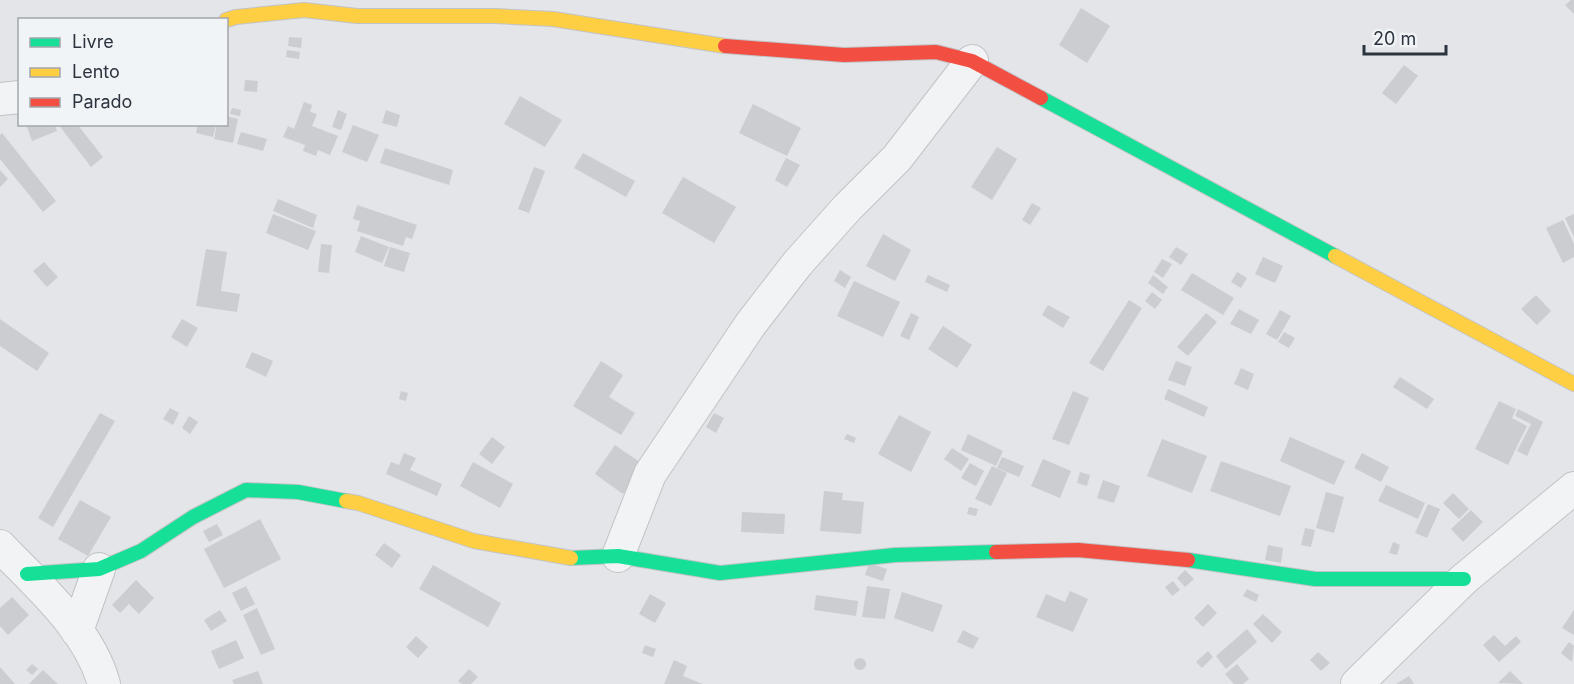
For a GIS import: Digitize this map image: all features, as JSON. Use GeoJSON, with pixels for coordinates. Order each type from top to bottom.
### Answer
{"type":"FeatureCollection","features":[{"type":"Feature","properties":{"kind":"street"},"geometry":{"type":"LineString","coordinates":[[228,19],[304,10],[357,16],[495,16],[554,19],[715,45],[844,55],[936,52],[972,61],[1574,384]]}},
{"type":"Feature","properties":{"kind":"street"},"geometry":{"type":"LineString","coordinates":[[618,556],[650,474],[750,325],[797,264],[847,208],[897,158],[972,61]]}},
{"type":"Feature","properties":{"kind":"street"},"geometry":{"type":"LineString","coordinates":[[0,99],[18,97]]}},
{"type":"Feature","properties":{"kind":"street"},"geometry":{"type":"LineString","coordinates":[[1357,684],[1464,579],[1574,488]]}},
{"type":"Feature","properties":{"kind":"street"},"geometry":{"type":"LineString","coordinates":[[27,574],[99,569],[141,551],[193,518],[246,490],[298,492],[358,503],[474,541],[578,559],[618,556],[720,573],[895,555],[1078,550],[1208,562],[1315,579],[1464,579]]}},
{"type":"Feature","properties":{"kind":"street"},"geometry":{"type":"LineString","coordinates":[[0,546],[77,631],[99,666],[104,684]]}},
{"type":"Feature","properties":{"kind":"street"},"geometry":{"type":"LineString","coordinates":[[77,631],[99,569]]}},
{"type":"Feature","properties":{"kind":"building"},"geometry":{"type":"Polygon","coordinates":[[[1574,0],[1574,14],[1565,5],[1574,0]]]}},
{"type":"Feature","properties":{"kind":"building"},"geometry":{"type":"Polygon","coordinates":[[[1081,8],[1110,26],[1087,63],[1059,45],[1081,8]]]}},
{"type":"Feature","properties":{"kind":"building"},"geometry":{"type":"Polygon","coordinates":[[[289,37],[302,38],[301,48],[288,46],[289,37]]]}},
{"type":"Feature","properties":{"kind":"building"},"geometry":{"type":"Polygon","coordinates":[[[287,50],[300,52],[299,59],[286,57],[287,50]]]}},
{"type":"Feature","properties":{"kind":"building"},"geometry":{"type":"Polygon","coordinates":[[[1404,65],[1418,76],[1396,104],[1382,93],[1404,65]]]}},
{"type":"Feature","properties":{"kind":"building"},"geometry":{"type":"Polygon","coordinates":[[[245,80],[258,81],[257,92],[244,91],[245,80]]]}},
{"type":"Feature","properties":{"kind":"building"},"geometry":{"type":"Polygon","coordinates":[[[520,96],[562,120],[545,147],[504,124],[520,96]]]}},
{"type":"Feature","properties":{"kind":"building"},"geometry":{"type":"Polygon","coordinates":[[[304,102],[312,105],[310,112],[317,114],[312,126],[338,136],[330,155],[318,150],[316,156],[303,151],[305,145],[283,137],[288,126],[294,129],[304,102]]]}},
{"type":"Feature","properties":{"kind":"building"},"geometry":{"type":"Polygon","coordinates":[[[753,104],[801,128],[787,156],[739,133],[753,104]]]}},
{"type":"Feature","properties":{"kind":"building"},"geometry":{"type":"Polygon","coordinates":[[[232,108],[241,110],[240,116],[230,114],[232,108]]]}},
{"type":"Feature","properties":{"kind":"building"},"geometry":{"type":"Polygon","coordinates":[[[338,110],[347,114],[341,130],[332,127],[338,110]]]}},
{"type":"Feature","properties":{"kind":"building"},"geometry":{"type":"Polygon","coordinates":[[[386,110],[400,115],[397,127],[382,123],[386,110]]]}},
{"type":"Feature","properties":{"kind":"building"},"geometry":{"type":"Polygon","coordinates":[[[228,116],[238,119],[233,143],[214,139],[217,126],[228,126],[228,116]]]}},
{"type":"Feature","properties":{"kind":"building"},"geometry":{"type":"Polygon","coordinates":[[[353,125],[379,135],[367,162],[342,152],[353,125]]]}},
{"type":"Feature","properties":{"kind":"building"},"geometry":{"type":"Polygon","coordinates":[[[56,126],[57,131],[32,141],[27,127],[56,126]]]}},
{"type":"Feature","properties":{"kind":"building"},"geometry":{"type":"Polygon","coordinates":[[[60,126],[79,126],[103,157],[91,167],[60,126]]]}},
{"type":"Feature","properties":{"kind":"building"},"geometry":{"type":"Polygon","coordinates":[[[198,126],[216,126],[213,137],[196,133],[198,126]]]}},
{"type":"Feature","properties":{"kind":"building"},"geometry":{"type":"Polygon","coordinates":[[[241,132],[267,139],[263,151],[237,144],[241,132]]]}},
{"type":"Feature","properties":{"kind":"building"},"geometry":{"type":"Polygon","coordinates":[[[2,133],[56,201],[43,212],[0,159],[0,135],[2,133]]]}},
{"type":"Feature","properties":{"kind":"building"},"geometry":{"type":"Polygon","coordinates":[[[997,147],[1017,159],[992,200],[971,187],[997,147]]]}},
{"type":"Feature","properties":{"kind":"building"},"geometry":{"type":"Polygon","coordinates":[[[385,148],[453,170],[449,185],[380,163],[385,148]]]}},
{"type":"Feature","properties":{"kind":"building"},"geometry":{"type":"Polygon","coordinates":[[[583,153],[635,181],[626,197],[574,168],[583,153]]]}},
{"type":"Feature","properties":{"kind":"building"},"geometry":{"type":"Polygon","coordinates":[[[786,158],[800,165],[787,187],[775,180],[786,158]]]}},
{"type":"Feature","properties":{"kind":"building"},"geometry":{"type":"Polygon","coordinates":[[[534,167],[545,171],[529,213],[518,209],[534,167]]]}},
{"type":"Feature","properties":{"kind":"building"},"geometry":{"type":"Polygon","coordinates":[[[0,170],[8,179],[0,187],[0,170]]]}},
{"type":"Feature","properties":{"kind":"building"},"geometry":{"type":"Polygon","coordinates":[[[683,177],[736,207],[714,243],[662,213],[683,177]]]}},
{"type":"Feature","properties":{"kind":"building"},"geometry":{"type":"Polygon","coordinates":[[[278,199],[317,215],[313,228],[273,211],[278,199]]]}},
{"type":"Feature","properties":{"kind":"building"},"geometry":{"type":"Polygon","coordinates":[[[1032,203],[1041,208],[1030,225],[1022,220],[1032,203]]]}},
{"type":"Feature","properties":{"kind":"building"},"geometry":{"type":"Polygon","coordinates":[[[357,205],[417,225],[412,239],[406,237],[403,246],[357,231],[360,221],[353,219],[357,205]]]}},
{"type":"Feature","properties":{"kind":"building"},"geometry":{"type":"Polygon","coordinates":[[[273,214],[316,231],[308,250],[266,233],[273,214]]]}},
{"type":"Feature","properties":{"kind":"building"},"geometry":{"type":"Polygon","coordinates":[[[1574,214],[1574,237],[1565,218],[1574,214]]]}},
{"type":"Feature","properties":{"kind":"building"},"geometry":{"type":"Polygon","coordinates":[[[1563,220],[1574,244],[1574,257],[1563,263],[1546,228],[1563,220]]]}},
{"type":"Feature","properties":{"kind":"building"},"geometry":{"type":"Polygon","coordinates":[[[883,234],[911,250],[895,281],[866,266],[883,234]]]}},
{"type":"Feature","properties":{"kind":"building"},"geometry":{"type":"Polygon","coordinates":[[[361,236],[389,247],[382,263],[355,252],[361,236]]]}},
{"type":"Feature","properties":{"kind":"building"},"geometry":{"type":"Polygon","coordinates":[[[321,244],[332,245],[329,273],[318,272],[321,244]]]}},
{"type":"Feature","properties":{"kind":"building"},"geometry":{"type":"Polygon","coordinates":[[[390,247],[410,253],[404,272],[384,266],[390,247]]]}},
{"type":"Feature","properties":{"kind":"building"},"geometry":{"type":"Polygon","coordinates":[[[1176,247],[1188,254],[1181,265],[1169,257],[1176,247]]]}},
{"type":"Feature","properties":{"kind":"building"},"geometry":{"type":"Polygon","coordinates":[[[206,249],[227,252],[221,291],[240,294],[237,312],[196,306],[206,249]]]}},
{"type":"Feature","properties":{"kind":"building"},"geometry":{"type":"Polygon","coordinates":[[[1263,257],[1283,266],[1275,283],[1255,274],[1263,257]]]}},
{"type":"Feature","properties":{"kind":"building"},"geometry":{"type":"Polygon","coordinates":[[[1162,259],[1172,264],[1163,278],[1154,272],[1162,259]]]}},
{"type":"Feature","properties":{"kind":"building"},"geometry":{"type":"Polygon","coordinates":[[[44,262],[58,277],[47,287],[33,271],[44,262]]]}},
{"type":"Feature","properties":{"kind":"building"},"geometry":{"type":"Polygon","coordinates":[[[840,270],[851,277],[845,288],[834,281],[840,270]]]}},
{"type":"Feature","properties":{"kind":"building"},"geometry":{"type":"Polygon","coordinates":[[[1237,272],[1247,278],[1241,288],[1231,282],[1237,272]]]}},
{"type":"Feature","properties":{"kind":"building"},"geometry":{"type":"Polygon","coordinates":[[[1192,273],[1234,298],[1223,315],[1181,290],[1192,273]]]}},
{"type":"Feature","properties":{"kind":"building"},"geometry":{"type":"Polygon","coordinates":[[[928,275],[950,285],[947,292],[925,282],[928,275]]]}},
{"type":"Feature","properties":{"kind":"building"},"geometry":{"type":"Polygon","coordinates":[[[1153,275],[1168,287],[1163,294],[1148,283],[1153,275]]]}},
{"type":"Feature","properties":{"kind":"building"},"geometry":{"type":"Polygon","coordinates":[[[854,281],[900,302],[883,337],[837,316],[854,281]]]}},
{"type":"Feature","properties":{"kind":"building"},"geometry":{"type":"Polygon","coordinates":[[[1152,292],[1162,300],[1155,309],[1145,301],[1152,292]]]}},
{"type":"Feature","properties":{"kind":"building"},"geometry":{"type":"Polygon","coordinates":[[[1536,295],[1551,311],[1537,325],[1521,309],[1536,295]]]}},
{"type":"Feature","properties":{"kind":"building"},"geometry":{"type":"Polygon","coordinates":[[[1129,300],[1142,308],[1103,371],[1089,363],[1129,300]]]}},
{"type":"Feature","properties":{"kind":"building"},"geometry":{"type":"Polygon","coordinates":[[[1048,305],[1070,317],[1063,328],[1042,315],[1048,305]]]}},
{"type":"Feature","properties":{"kind":"building"},"geometry":{"type":"Polygon","coordinates":[[[1239,309],[1259,320],[1251,334],[1230,324],[1239,309]]]}},
{"type":"Feature","properties":{"kind":"building"},"geometry":{"type":"Polygon","coordinates":[[[1280,310],[1291,316],[1277,340],[1266,334],[1280,310]]]}},
{"type":"Feature","properties":{"kind":"building"},"geometry":{"type":"Polygon","coordinates":[[[911,313],[919,317],[909,340],[900,336],[911,313]]]}},
{"type":"Feature","properties":{"kind":"building"},"geometry":{"type":"Polygon","coordinates":[[[1206,313],[1217,322],[1188,356],[1177,347],[1206,313]]]}},
{"type":"Feature","properties":{"kind":"building"},"geometry":{"type":"Polygon","coordinates":[[[0,319],[49,353],[37,371],[0,346],[0,319]]]}},
{"type":"Feature","properties":{"kind":"building"},"geometry":{"type":"Polygon","coordinates":[[[182,319],[198,328],[187,347],[171,337],[182,319]]]}},
{"type":"Feature","properties":{"kind":"building"},"geometry":{"type":"Polygon","coordinates":[[[943,326],[972,345],[957,368],[928,349],[943,326]]]}},
{"type":"Feature","properties":{"kind":"building"},"geometry":{"type":"Polygon","coordinates":[[[1284,332],[1295,338],[1289,348],[1278,342],[1284,332]]]}},
{"type":"Feature","properties":{"kind":"building"},"geometry":{"type":"Polygon","coordinates":[[[252,352],[273,361],[266,377],[245,367],[252,352]]]}},
{"type":"Feature","properties":{"kind":"building"},"geometry":{"type":"Polygon","coordinates":[[[601,361],[623,375],[609,397],[635,413],[621,435],[573,406],[601,361]]]}},
{"type":"Feature","properties":{"kind":"building"},"geometry":{"type":"Polygon","coordinates":[[[1176,361],[1192,367],[1185,386],[1168,380],[1176,361]]]}},
{"type":"Feature","properties":{"kind":"building"},"geometry":{"type":"Polygon","coordinates":[[[1241,368],[1254,374],[1248,390],[1234,384],[1241,368]]]}},
{"type":"Feature","properties":{"kind":"building"},"geometry":{"type":"Polygon","coordinates":[[[1400,377],[1434,399],[1427,409],[1393,387],[1400,377]]]}},
{"type":"Feature","properties":{"kind":"building"},"geometry":{"type":"Polygon","coordinates":[[[1168,389],[1208,407],[1204,417],[1164,399],[1168,389]]]}},
{"type":"Feature","properties":{"kind":"building"},"geometry":{"type":"Polygon","coordinates":[[[401,391],[408,393],[406,401],[399,399],[401,391]]]}},
{"type":"Feature","properties":{"kind":"building"},"geometry":{"type":"Polygon","coordinates":[[[1073,391],[1089,398],[1069,445],[1052,439],[1073,391]]]}},
{"type":"Feature","properties":{"kind":"building"},"geometry":{"type":"Polygon","coordinates":[[[1499,401],[1516,409],[1512,418],[1527,426],[1508,465],[1475,449],[1499,401]]]}},
{"type":"Feature","properties":{"kind":"building"},"geometry":{"type":"Polygon","coordinates":[[[170,408],[179,413],[173,425],[163,419],[170,408]]]}},
{"type":"Feature","properties":{"kind":"building"},"geometry":{"type":"Polygon","coordinates":[[[1518,409],[1543,422],[1527,456],[1517,451],[1531,424],[1515,416],[1518,409]]]}},
{"type":"Feature","properties":{"kind":"building"},"geometry":{"type":"Polygon","coordinates":[[[100,413],[115,421],[53,527],[38,518],[100,413]]]}},
{"type":"Feature","properties":{"kind":"building"},"geometry":{"type":"Polygon","coordinates":[[[714,413],[724,418],[716,433],[706,427],[714,413]]]}},
{"type":"Feature","properties":{"kind":"building"},"geometry":{"type":"Polygon","coordinates":[[[899,415],[931,432],[911,472],[878,454],[899,415]]]}},
{"type":"Feature","properties":{"kind":"building"},"geometry":{"type":"Polygon","coordinates":[[[189,416],[198,422],[190,434],[182,428],[189,416]]]}},
{"type":"Feature","properties":{"kind":"building"},"geometry":{"type":"Polygon","coordinates":[[[847,434],[856,438],[854,443],[844,439],[847,434]]]}},
{"type":"Feature","properties":{"kind":"building"},"geometry":{"type":"Polygon","coordinates":[[[968,434],[1003,451],[996,466],[961,450],[968,434]]]}},
{"type":"Feature","properties":{"kind":"building"},"geometry":{"type":"Polygon","coordinates":[[[492,437],[505,447],[492,464],[479,454],[492,437]]]}},
{"type":"Feature","properties":{"kind":"building"},"geometry":{"type":"Polygon","coordinates":[[[1290,437],[1345,461],[1334,485],[1280,461],[1290,437]]]}},
{"type":"Feature","properties":{"kind":"building"},"geometry":{"type":"Polygon","coordinates":[[[1162,439],[1207,456],[1192,493],[1147,476],[1162,439]]]}},
{"type":"Feature","properties":{"kind":"building"},"geometry":{"type":"Polygon","coordinates":[[[615,445],[644,465],[623,494],[595,474],[615,445]]]}},
{"type":"Feature","properties":{"kind":"building"},"geometry":{"type":"Polygon","coordinates":[[[952,448],[969,459],[961,471],[944,459],[952,448]]]}},
{"type":"Feature","properties":{"kind":"building"},"geometry":{"type":"Polygon","coordinates":[[[404,453],[416,458],[410,470],[442,484],[437,496],[386,474],[391,462],[399,465],[404,453]]]}},
{"type":"Feature","properties":{"kind":"building"},"geometry":{"type":"Polygon","coordinates":[[[1362,453],[1389,467],[1381,482],[1354,468],[1362,453]]]}},
{"type":"Feature","properties":{"kind":"building"},"geometry":{"type":"Polygon","coordinates":[[[1002,457],[1024,466],[1019,477],[997,468],[1002,457]]]}},
{"type":"Feature","properties":{"kind":"building"},"geometry":{"type":"Polygon","coordinates":[[[1043,459],[1071,471],[1060,498],[1031,486],[1043,459]]]}},
{"type":"Feature","properties":{"kind":"building"},"geometry":{"type":"Polygon","coordinates":[[[1221,461],[1291,486],[1280,516],[1210,491],[1221,461]]]}},
{"type":"Feature","properties":{"kind":"building"},"geometry":{"type":"Polygon","coordinates":[[[473,462],[513,484],[500,508],[460,486],[473,462]]]}},
{"type":"Feature","properties":{"kind":"building"},"geometry":{"type":"Polygon","coordinates":[[[970,463],[984,471],[976,486],[961,478],[970,463]]]}},
{"type":"Feature","properties":{"kind":"building"},"geometry":{"type":"Polygon","coordinates":[[[992,466],[1007,473],[991,506],[975,499],[992,466]]]}},
{"type":"Feature","properties":{"kind":"building"},"geometry":{"type":"Polygon","coordinates":[[[1080,472],[1090,475],[1087,486],[1077,483],[1080,472]]]}},
{"type":"Feature","properties":{"kind":"building"},"geometry":{"type":"Polygon","coordinates":[[[1103,480],[1120,486],[1114,503],[1097,498],[1103,480]]]}},
{"type":"Feature","properties":{"kind":"building"},"geometry":{"type":"Polygon","coordinates":[[[1386,485],[1425,503],[1418,519],[1378,501],[1386,485]]]}},
{"type":"Feature","properties":{"kind":"building"},"geometry":{"type":"Polygon","coordinates":[[[824,491],[843,493],[842,500],[864,502],[861,534],[820,531],[824,491]]]}},
{"type":"Feature","properties":{"kind":"building"},"geometry":{"type":"Polygon","coordinates":[[[1326,492],[1344,497],[1334,533],[1316,528],[1326,492]]]}},
{"type":"Feature","properties":{"kind":"building"},"geometry":{"type":"Polygon","coordinates":[[[1453,493],[1469,509],[1459,519],[1443,503],[1453,493]]]}},
{"type":"Feature","properties":{"kind":"building"},"geometry":{"type":"Polygon","coordinates":[[[80,500],[111,517],[88,556],[58,539],[80,500]]]}},
{"type":"Feature","properties":{"kind":"building"},"geometry":{"type":"Polygon","coordinates":[[[1428,504],[1440,509],[1427,538],[1415,533],[1428,504]]]}},
{"type":"Feature","properties":{"kind":"building"},"geometry":{"type":"Polygon","coordinates":[[[969,507],[978,509],[976,516],[967,514],[969,507]]]}},
{"type":"Feature","properties":{"kind":"building"},"geometry":{"type":"Polygon","coordinates":[[[1471,510],[1483,522],[1463,542],[1451,529],[1471,510]]]}},
{"type":"Feature","properties":{"kind":"building"},"geometry":{"type":"Polygon","coordinates":[[[742,512],[785,514],[784,534],[741,532],[742,512]]]}},
{"type":"Feature","properties":{"kind":"building"},"geometry":{"type":"Polygon","coordinates":[[[260,519],[281,559],[224,588],[204,549],[260,519]]]}},
{"type":"Feature","properties":{"kind":"building"},"geometry":{"type":"Polygon","coordinates":[[[217,524],[223,535],[209,542],[203,531],[217,524]]]}},
{"type":"Feature","properties":{"kind":"building"},"geometry":{"type":"Polygon","coordinates":[[[1305,528],[1315,530],[1311,547],[1301,545],[1305,528]]]}},
{"type":"Feature","properties":{"kind":"building"},"geometry":{"type":"Polygon","coordinates":[[[1393,542],[1400,545],[1397,555],[1389,553],[1393,542]]]}},
{"type":"Feature","properties":{"kind":"building"},"geometry":{"type":"Polygon","coordinates":[[[384,543],[401,555],[392,568],[375,555],[384,543]]]}},
{"type":"Feature","properties":{"kind":"building"},"geometry":{"type":"Polygon","coordinates":[[[1268,545],[1283,548],[1281,563],[1265,560],[1268,545]]]}},
{"type":"Feature","properties":{"kind":"building"},"geometry":{"type":"Polygon","coordinates":[[[869,563],[887,569],[883,581],[865,575],[869,563]]]}},
{"type":"Feature","properties":{"kind":"building"},"geometry":{"type":"Polygon","coordinates":[[[433,565],[501,603],[488,627],[419,589],[433,565]]]}},
{"type":"Feature","properties":{"kind":"building"},"geometry":{"type":"Polygon","coordinates":[[[1185,570],[1194,579],[1185,587],[1177,578],[1185,570]]]}},
{"type":"Feature","properties":{"kind":"building"},"geometry":{"type":"Polygon","coordinates":[[[136,580],[154,598],[139,614],[129,604],[120,613],[112,605],[136,580]]]}},
{"type":"Feature","properties":{"kind":"building"},"geometry":{"type":"Polygon","coordinates":[[[1173,581],[1180,590],[1172,596],[1165,587],[1173,581]]]}},
{"type":"Feature","properties":{"kind":"building"},"geometry":{"type":"Polygon","coordinates":[[[246,586],[255,604],[241,611],[232,593],[246,586]]]}},
{"type":"Feature","properties":{"kind":"building"},"geometry":{"type":"Polygon","coordinates":[[[867,586],[890,589],[885,619],[862,617],[867,586]]]}},
{"type":"Feature","properties":{"kind":"building"},"geometry":{"type":"Polygon","coordinates":[[[1247,589],[1259,595],[1256,602],[1243,596],[1247,589]]]}},
{"type":"Feature","properties":{"kind":"building"},"geometry":{"type":"Polygon","coordinates":[[[1070,591],[1088,599],[1073,632],[1036,617],[1046,594],[1065,602],[1070,591]]]}},
{"type":"Feature","properties":{"kind":"building"},"geometry":{"type":"Polygon","coordinates":[[[902,592],[943,605],[933,632],[894,618],[902,592]]]}},
{"type":"Feature","properties":{"kind":"building"},"geometry":{"type":"Polygon","coordinates":[[[650,594],[666,603],[655,623],[639,614],[650,594]]]}},
{"type":"Feature","properties":{"kind":"building"},"geometry":{"type":"Polygon","coordinates":[[[816,595],[858,601],[856,616],[814,610],[816,595]]]}},
{"type":"Feature","properties":{"kind":"building"},"geometry":{"type":"Polygon","coordinates":[[[12,597],[29,615],[8,635],[0,626],[0,608],[12,597]]]}},
{"type":"Feature","properties":{"kind":"building"},"geometry":{"type":"Polygon","coordinates":[[[1208,604],[1217,613],[1203,627],[1194,618],[1208,604]]]}},
{"type":"Feature","properties":{"kind":"building"},"geometry":{"type":"Polygon","coordinates":[[[257,608],[275,649],[261,655],[243,615],[257,608]]]}},
{"type":"Feature","properties":{"kind":"building"},"geometry":{"type":"Polygon","coordinates":[[[220,610],[227,621],[211,631],[204,620],[220,610]]]}},
{"type":"Feature","properties":{"kind":"building"},"geometry":{"type":"Polygon","coordinates":[[[1574,610],[1574,635],[1562,628],[1574,610]]]}},
{"type":"Feature","properties":{"kind":"building"},"geometry":{"type":"Polygon","coordinates":[[[1263,614],[1282,632],[1272,643],[1253,624],[1263,614]]]}},
{"type":"Feature","properties":{"kind":"building"},"geometry":{"type":"Polygon","coordinates":[[[1247,629],[1257,642],[1226,669],[1216,656],[1247,629]]]}},
{"type":"Feature","properties":{"kind":"building"},"geometry":{"type":"Polygon","coordinates":[[[963,630],[979,638],[973,649],[957,642],[963,630]]]}},
{"type":"Feature","properties":{"kind":"building"},"geometry":{"type":"Polygon","coordinates":[[[1494,635],[1505,646],[1516,636],[1521,642],[1499,662],[1483,645],[1494,635]]]}},
{"type":"Feature","properties":{"kind":"building"},"geometry":{"type":"Polygon","coordinates":[[[416,636],[428,647],[418,658],[406,647],[416,636]]]}},
{"type":"Feature","properties":{"kind":"building"},"geometry":{"type":"Polygon","coordinates":[[[236,640],[244,658],[219,669],[211,651],[236,640]]]}},
{"type":"Feature","properties":{"kind":"building"},"geometry":{"type":"Polygon","coordinates":[[[1569,642],[1574,646],[1572,662],[1561,653],[1569,642]]]}},
{"type":"Feature","properties":{"kind":"building"},"geometry":{"type":"Polygon","coordinates":[[[645,645],[656,649],[653,657],[642,653],[645,645]]]}},
{"type":"Feature","properties":{"kind":"building"},"geometry":{"type":"Polygon","coordinates":[[[1208,651],[1213,657],[1202,668],[1196,662],[1208,651]]]}},
{"type":"Feature","properties":{"kind":"building"},"geometry":{"type":"Polygon","coordinates":[[[1318,652],[1330,663],[1321,671],[1310,660],[1318,652]]]}},
{"type":"Feature","properties":{"kind":"building"},"geometry":{"type":"Polygon","coordinates":[[[862,658],[865,659],[865,669],[858,670],[855,669],[854,662],[855,659],[862,658]]]}},
{"type":"Feature","properties":{"kind":"building"},"geometry":{"type":"Polygon","coordinates":[[[674,660],[687,666],[683,676],[703,684],[664,684],[674,660]]]}},
{"type":"Feature","properties":{"kind":"building"},"geometry":{"type":"Polygon","coordinates":[[[32,664],[38,669],[32,675],[26,670],[32,664]]]}},
{"type":"Feature","properties":{"kind":"building"},"geometry":{"type":"Polygon","coordinates":[[[1237,664],[1249,679],[1243,684],[1234,684],[1225,674],[1237,664]]]}},
{"type":"Feature","properties":{"kind":"building"},"geometry":{"type":"Polygon","coordinates":[[[0,667],[15,684],[0,684],[0,667]]]}},
{"type":"Feature","properties":{"kind":"building"},"geometry":{"type":"Polygon","coordinates":[[[469,669],[478,677],[471,684],[462,684],[458,681],[469,669]]]}},
{"type":"Feature","properties":{"kind":"building"},"geometry":{"type":"Polygon","coordinates":[[[43,670],[58,684],[29,684],[43,670]]]}},
{"type":"Feature","properties":{"kind":"building"},"geometry":{"type":"Polygon","coordinates":[[[258,671],[263,684],[234,684],[232,680],[258,671]]]}},
{"type":"Feature","properties":{"kind":"building"},"geometry":{"type":"Polygon","coordinates":[[[1510,671],[1523,684],[1498,683],[1510,671]]]}},
{"type":"Feature","properties":{"kind":"building"},"geometry":{"type":"Polygon","coordinates":[[[1409,676],[1414,684],[1396,684],[1409,676]]]}},
{"type":"Feature","properties":{"kind":"traffic: fast"},"geometry":{"type":"LineString","coordinates":[[1041,98],[1335,256]]}},
{"type":"Feature","properties":{"kind":"traffic: fast"},"geometry":{"type":"LineString","coordinates":[[27,574],[99,569],[141,551],[193,517],[246,490],[298,492],[346,501]]}},
{"type":"Feature","properties":{"kind":"traffic: fast"},"geometry":{"type":"LineString","coordinates":[[571,558],[618,556],[720,573],[895,555],[996,552]]}},
{"type":"Feature","properties":{"kind":"traffic: fast"},"geometry":{"type":"LineString","coordinates":[[1188,560],[1315,579],[1464,579]]}},
{"type":"Feature","properties":{"kind":"traffic: slow"},"geometry":{"type":"LineString","coordinates":[[228,19],[304,10],[357,16],[495,16],[553,19],[725,46]]}},
{"type":"Feature","properties":{"kind":"traffic: slow"},"geometry":{"type":"LineString","coordinates":[[1335,256],[1574,384]]}},
{"type":"Feature","properties":{"kind":"traffic: slow"},"geometry":{"type":"LineString","coordinates":[[346,501],[474,541],[571,558]]}},
{"type":"Feature","properties":{"kind":"traffic: jam"},"geometry":{"type":"LineString","coordinates":[[725,46],[844,55],[936,52],[972,61],[1041,98]]}},
{"type":"Feature","properties":{"kind":"traffic: jam"},"geometry":{"type":"LineString","coordinates":[[996,552],[1078,550],[1188,560]]}}]}
